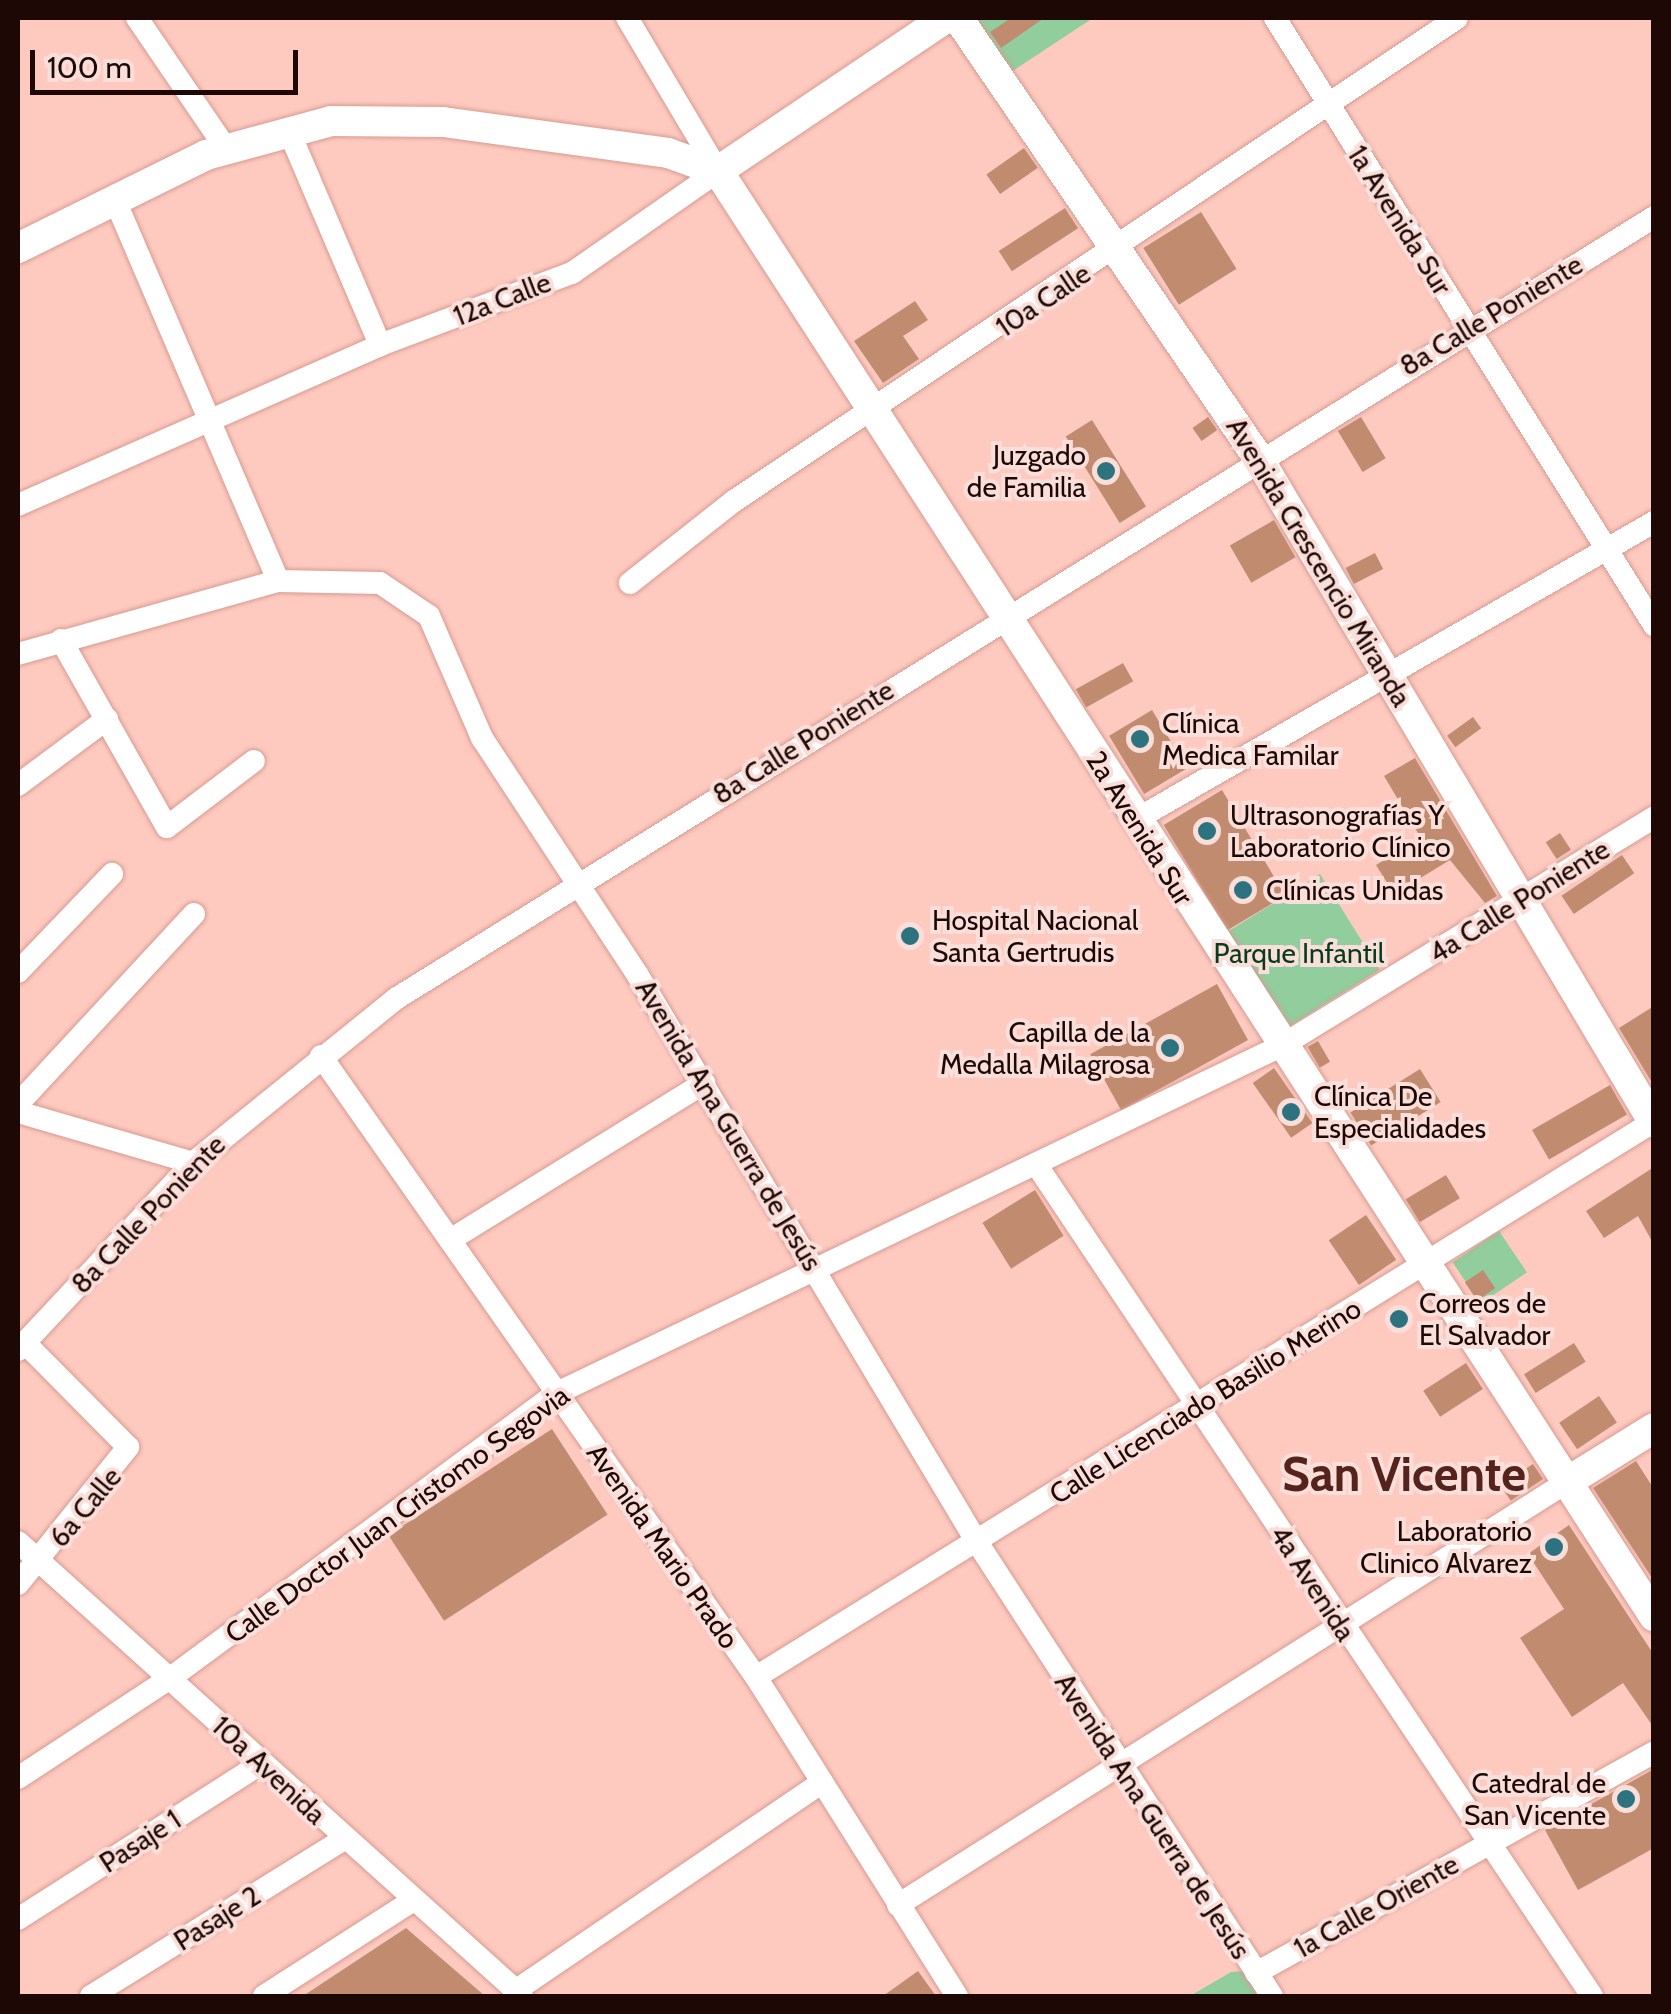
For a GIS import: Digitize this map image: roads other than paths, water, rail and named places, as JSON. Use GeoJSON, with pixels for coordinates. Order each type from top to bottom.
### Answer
{"type":"FeatureCollection","features":[{"type":"Feature","properties":{"kind":"main road","name":"12a Calle"},"geometry":{"type":"LineString","coordinates":[[718,171],[946,18]]}},
{"type":"Feature","properties":{"kind":"main road","name":"Avenida Crescencio Miranda"},"geometry":{"type":"LineString","coordinates":[[958,18],[1120,248],[1258,456],[1653,1123]]}},
{"type":"Feature","properties":{"kind":"main road"},"geometry":{"type":"LineString","coordinates":[[18,248],[226,147],[288,129],[354,119],[443,122],[668,154],[718,171]]}},
{"type":"Feature","properties":{"kind":"main road","name":"2a Avenida Sur"},"geometry":{"type":"LineString","coordinates":[[718,171],[879,412],[1135,820],[1654,1616]]}},
{"type":"Feature","properties":{"kind":"main road"},"geometry":{"type":"LineString","coordinates":[[1566,1482],[1654,1428]]}},
{"type":"Feature","properties":{"kind":"street"},"geometry":{"type":"LineString","coordinates":[[137,18],[226,147]]}},
{"type":"Feature","properties":{"kind":"street"},"geometry":{"type":"LineString","coordinates":[[627,18],[718,171]]}},
{"type":"Feature","properties":{"kind":"street","name":"1a Avenida Sur"},"geometry":{"type":"LineString","coordinates":[[1274,18],[1654,624]]}},
{"type":"Feature","properties":{"kind":"street","name":"10a Calle"},"geometry":{"type":"LineString","coordinates":[[630,583],[734,501],[879,412],[1120,248],[1326,101],[1457,18]]}},
{"type":"Feature","properties":{"kind":"street"},"geometry":{"type":"LineString","coordinates":[[288,129],[380,345]]}},
{"type":"Feature","properties":{"kind":"street","name":"12a Calle"},"geometry":{"type":"LineString","coordinates":[[18,504],[380,345],[572,273],[718,171]]}},
{"type":"Feature","properties":{"kind":"street"},"geometry":{"type":"LineString","coordinates":[[115,200],[206,422],[278,581]]}},
{"type":"Feature","properties":{"kind":"street","name":"8a Calle Poniente"},"geometry":{"type":"LineString","coordinates":[[21,1347],[194,1163],[322,1056],[580,882],[1258,456],[1654,217]]}},
{"type":"Feature","properties":{"kind":"street"},"geometry":{"type":"LineString","coordinates":[[1135,820],[1654,522]]}},
{"type":"Feature","properties":{"kind":"street","name":"Avenida Ana Guerra de Jesús"},"geometry":{"type":"LineString","coordinates":[[18,654],[278,581],[380,583],[429,616],[482,738],[580,882],[704,1083],[977,1542],[1272,1996]]}},
{"type":"Feature","properties":{"kind":"street"},"geometry":{"type":"LineString","coordinates":[[61,640],[167,826],[254,761]]}},
{"type":"Feature","properties":{"kind":"street"},"geometry":{"type":"LineString","coordinates":[[18,785],[107,719]]}},
{"type":"Feature","properties":{"kind":"street","name":"4a Calle Poniente"},"geometry":{"type":"LineString","coordinates":[[1282,1046],[1654,817]]}},
{"type":"Feature","properties":{"kind":"street"},"geometry":{"type":"LineString","coordinates":[[18,972],[112,874]]}},
{"type":"Feature","properties":{"kind":"street"},"geometry":{"type":"LineString","coordinates":[[18,1104],[194,914]]}},
{"type":"Feature","properties":{"kind":"street","name":"Calle Doctor Juan Cristomo Segovia"},"geometry":{"type":"LineString","coordinates":[[18,1778],[169,1678],[556,1394],[820,1274],[1282,1046]]}},
{"type":"Feature","properties":{"kind":"street","name":"Avenida Mario Prado"},"geometry":{"type":"LineString","coordinates":[[322,1056],[756,1677],[957,1996]]}},
{"type":"Feature","properties":{"kind":"street"},"geometry":{"type":"LineString","coordinates":[[450,1240],[704,1083]]}},
{"type":"Feature","properties":{"kind":"street"},"geometry":{"type":"LineString","coordinates":[[18,1112],[194,1163]]}},
{"type":"Feature","properties":{"kind":"street","name":"Calle Licenciado Basilio Merino"},"geometry":{"type":"LineString","coordinates":[[756,1677],[1198,1408],[1653,1123]]}},
{"type":"Feature","properties":{"kind":"street","name":"4a Avenida"},"geometry":{"type":"LineString","coordinates":[[1038,1167],[1592,1996]]}},
{"type":"Feature","properties":{"kind":"street","name":"6a Calle"},"geometry":{"type":"LineString","coordinates":[[18,1584],[40,1562],[128,1446],[21,1347]]}},
{"type":"Feature","properties":{"kind":"street"},"geometry":{"type":"LineString","coordinates":[[898,1905],[1566,1482]]}},
{"type":"Feature","properties":{"kind":"street","name":"10a Avenida"},"geometry":{"type":"LineString","coordinates":[[18,1542],[518,1994]]}},
{"type":"Feature","properties":{"kind":"street","name":"1a Calle Oriente"},"geometry":{"type":"LineString","coordinates":[[1256,1973],[1654,1752]]}},
{"type":"Feature","properties":{"kind":"street","name":"Pasaje 1"},"geometry":{"type":"LineString","coordinates":[[18,1919],[262,1763]]}},
{"type":"Feature","properties":{"kind":"street"},"geometry":{"type":"LineString","coordinates":[[518,1994],[602,1924],[820,1784]]}},
{"type":"Feature","properties":{"kind":"street","name":"Pasaje 2"},"geometry":{"type":"LineString","coordinates":[[91,1996],[344,1839]]}},
{"type":"Feature","properties":{"kind":"street"},"geometry":{"type":"LineString","coordinates":[[264,1996],[412,1901]]}},
{"type":"Feature","properties":{"kind":"place","name":"Juzgado de Familia"},"geometry":{"type":"Point","coordinates":[1106,471]}},
{"type":"Feature","properties":{"kind":"place","name":"Clínica Medica Familar"},"geometry":{"type":"Point","coordinates":[1140,739]}},
{"type":"Feature","properties":{"kind":"place","name":"Ultrasonografías Y Laboratorio Clínico"},"geometry":{"type":"Point","coordinates":[1207,831]}},
{"type":"Feature","properties":{"kind":"place","name":"Clínicas Unidas"},"geometry":{"type":"Point","coordinates":[1243,890]}},
{"type":"Feature","properties":{"kind":"place","name":"Hospital Nacional Santa Gertrudis"},"geometry":{"type":"Point","coordinates":[910,936]}},
{"type":"Feature","properties":{"kind":"place","name":"Capilla de la Medalla Milagrosa"},"geometry":{"type":"Point","coordinates":[1170,1048]}},
{"type":"Feature","properties":{"kind":"place","name":"Clínica De Especialidades"},"geometry":{"type":"Point","coordinates":[1291,1112]}},
{"type":"Feature","properties":{"kind":"place","name":"Correos de El Salvador"},"geometry":{"type":"Point","coordinates":[1399,1319]}},
{"type":"Feature","properties":{"kind":"place","name":"Laboratorio Clinico Alvarez"},"geometry":{"type":"Point","coordinates":[1554,1547]}},
{"type":"Feature","properties":{"kind":"place","name":"Catedral de San Vicente"},"geometry":{"type":"Point","coordinates":[1626,1799]}},
{"type":"Feature","properties":{"kind":"district","name":"San Vicente"},"geometry":{"type":"Point","coordinates":[1404,1475]}},
{"type":"Feature","properties":{"kind":"park label","name":"Parque Infantil"},"geometry":{"type":"Point","coordinates":[1299,953]}}]}
